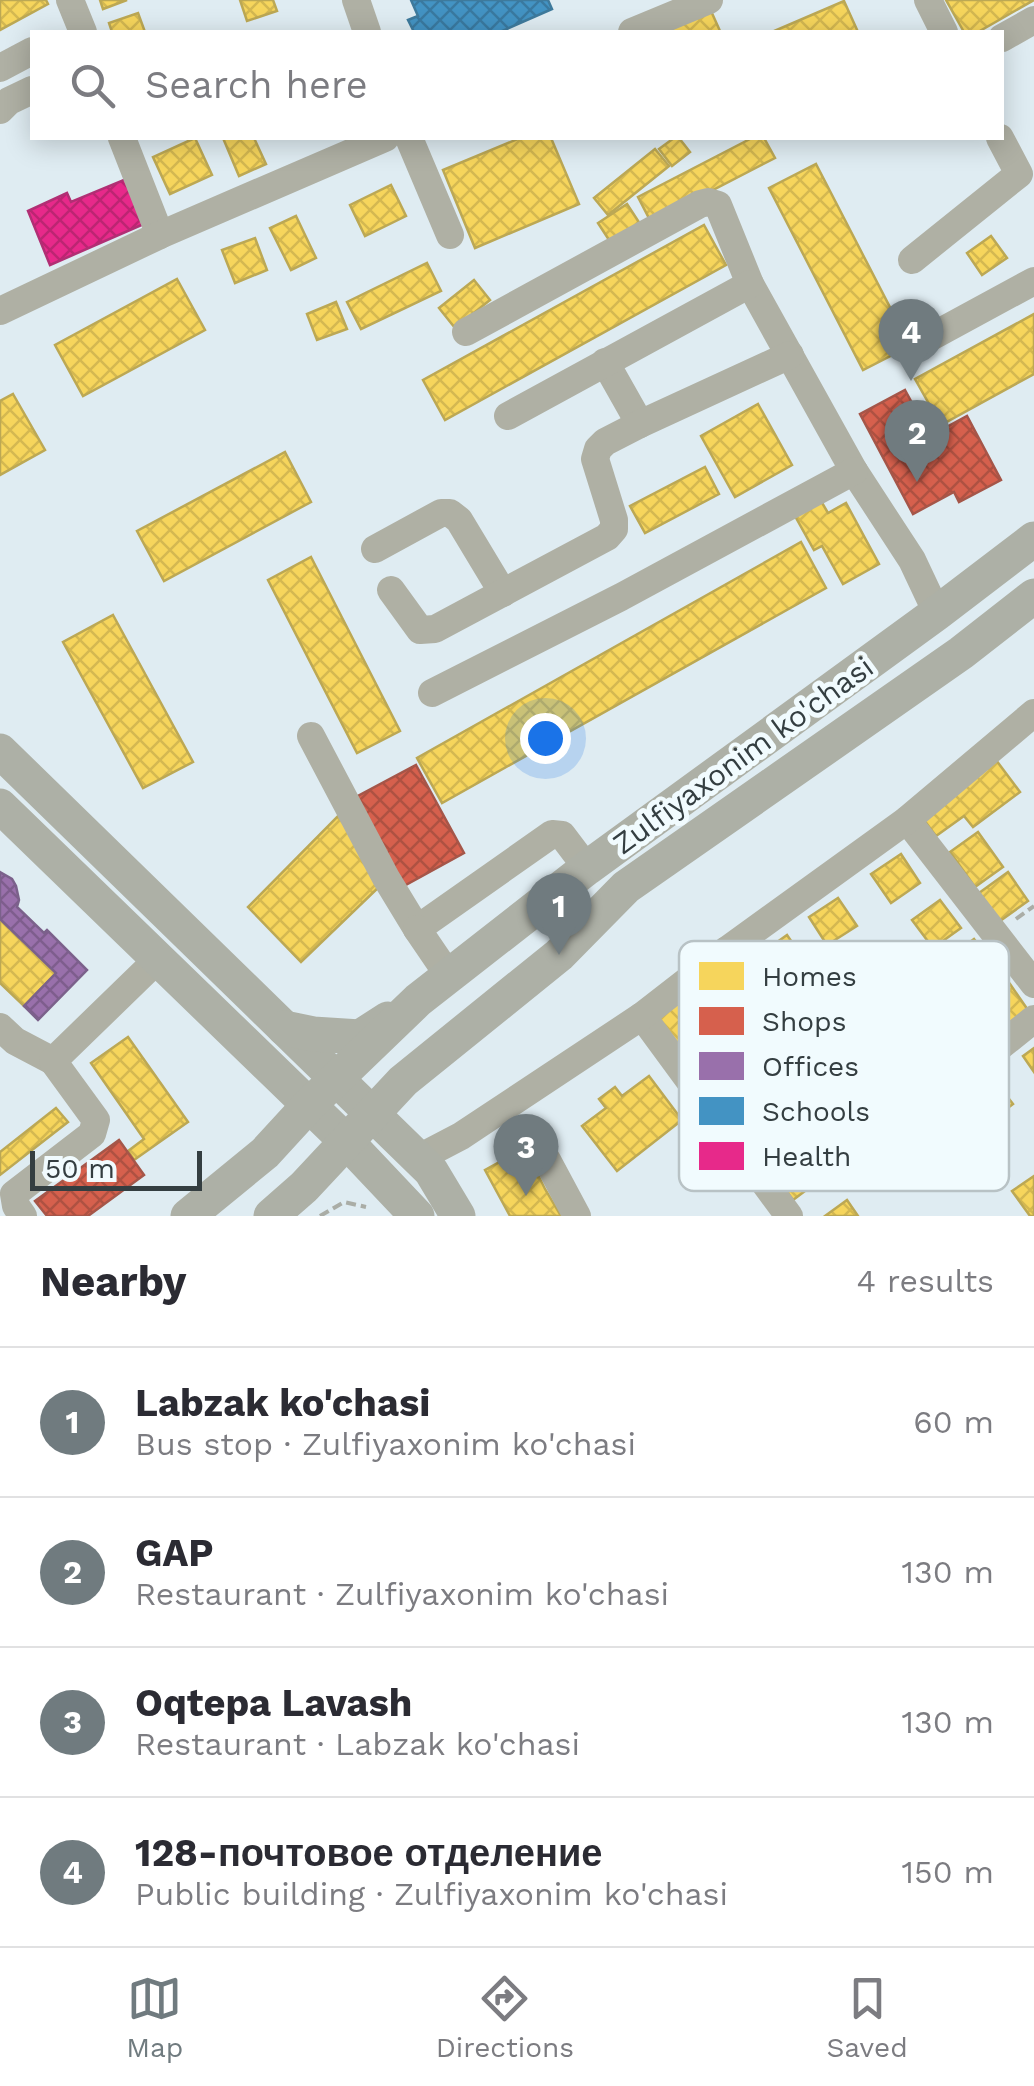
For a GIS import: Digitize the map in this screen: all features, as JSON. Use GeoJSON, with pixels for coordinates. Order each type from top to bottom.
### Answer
{"type":"FeatureCollection","features":[{"type":"Feature","properties":{"kind":"main road","name":"Zulfiyaxonim ko'chasi"},"geometry":{"type":"LineString","coordinates":[[188,1216],[265,1152],[308,1105],[418,1000],[587,868],[1034,540]]}},
{"type":"Feature","properties":{"kind":"main road","name":"Zulfiyaxonim ko'chasi"},"geometry":{"type":"LineString","coordinates":[[271,1216],[304,1187],[404,1081],[559,955],[626,887],[945,664],[1034,596]]}},
{"type":"Feature","properties":{"kind":"main road"},"geometry":{"type":"LineString","coordinates":[[0,752],[431,1172],[458,1216]]}},
{"type":"Feature","properties":{"kind":"main road"},"geometry":{"type":"LineString","coordinates":[[0,806],[347,1142],[417,1216]]}},
{"type":"Feature","properties":{"kind":"main road"},"geometry":{"type":"LineString","coordinates":[[284,1028],[360,1036],[418,1000]]}},
{"type":"Feature","properties":{"kind":"street"},"geometry":{"type":"LineString","coordinates":[[356,0],[366,30]]}},
{"type":"Feature","properties":{"kind":"street"},"geometry":{"type":"LineString","coordinates":[[637,30],[709,0]]}},
{"type":"Feature","properties":{"kind":"street"},"geometry":{"type":"LineString","coordinates":[[928,0],[943,30]]}},
{"type":"Feature","properties":{"kind":"street"},"geometry":{"type":"LineString","coordinates":[[1004,37],[1034,20]]}},
{"type":"Feature","properties":{"kind":"street"},"geometry":{"type":"LineString","coordinates":[[0,68],[30,52]]}},
{"type":"Feature","properties":{"kind":"street"},"geometry":{"type":"LineString","coordinates":[[0,110],[30,91]]}},
{"type":"Feature","properties":{"kind":"street"},"geometry":{"type":"LineString","coordinates":[[123,140],[160,235]]}},
{"type":"Feature","properties":{"kind":"street"},"geometry":{"type":"LineString","coordinates":[[0,311],[160,235],[380,140]]}},
{"type":"Feature","properties":{"kind":"street"},"geometry":{"type":"LineString","coordinates":[[410,140],[450,236]]}},
{"type":"Feature","properties":{"kind":"street"},"geometry":{"type":"LineString","coordinates":[[912,260],[1019,174],[1001,140]]}},
{"type":"Feature","properties":{"kind":"street"},"geometry":{"type":"LineString","coordinates":[[466,332],[700,204],[718,205],[750,284],[854,472],[912,560],[938,614]]}},
{"type":"Feature","properties":{"kind":"street"},"geometry":{"type":"LineString","coordinates":[[929,338],[1034,281]]}},
{"type":"Feature","properties":{"kind":"street"},"geometry":{"type":"LineString","coordinates":[[508,416],[750,284]]}},
{"type":"Feature","properties":{"kind":"street"},"geometry":{"type":"LineString","coordinates":[[391,590],[420,630],[435,630],[607,537],[614,529],[614,520],[595,460],[605,442],[790,355]]}},
{"type":"Feature","properties":{"kind":"street"},"geometry":{"type":"LineString","coordinates":[[605,362],[640,424]]}},
{"type":"Feature","properties":{"kind":"street"},"geometry":{"type":"LineString","coordinates":[[432,693],[854,472]]}},
{"type":"Feature","properties":{"kind":"street"},"geometry":{"type":"LineString","coordinates":[[376,549],[441,512],[450,513],[502,593]]}},
{"type":"Feature","properties":{"kind":"street"},"geometry":{"type":"LineString","coordinates":[[740,941],[907,820],[1034,713]]}},
{"type":"Feature","properties":{"kind":"street"},"geometry":{"type":"LineString","coordinates":[[311,736],[386,878],[449,976]]}},
{"type":"Feature","properties":{"kind":"street"},"geometry":{"type":"LineString","coordinates":[[907,820],[1001,941]]}},
{"type":"Feature","properties":{"kind":"street"},"geometry":{"type":"LineString","coordinates":[[416,930],[552,834],[562,835],[587,868]]}},
{"type":"Feature","properties":{"kind":"street"},"geometry":{"type":"LineString","coordinates":[[1009,952],[1034,984]]}},
{"type":"Feature","properties":{"kind":"street"},"geometry":{"type":"LineString","coordinates":[[53,1061],[158,959]]}},
{"type":"Feature","properties":{"kind":"street"},"geometry":{"type":"LineString","coordinates":[[417,1159],[461,1136],[679,988]]}},
{"type":"Feature","properties":{"kind":"street"},"geometry":{"type":"LineString","coordinates":[[642,1016],[679,1067]]}},
{"type":"Feature","properties":{"kind":"street"},"geometry":{"type":"LineString","coordinates":[[1009,1039],[1034,1019]]}},
{"type":"Feature","properties":{"kind":"street"},"geometry":{"type":"LineString","coordinates":[[0,1027],[15,1041],[53,1061],[96,1120],[92,1134],[14,1194],[23,1216]]}},
{"type":"Feature","properties":{"kind":"street"},"geometry":{"type":"LineString","coordinates":[[547,1160],[577,1216]]}},
{"type":"Feature","properties":{"kind":"street"},"geometry":{"type":"LineString","coordinates":[[770,1191],[788,1216]]}},
{"type":"Feature","properties":{"kind":"path"},"geometry":{"type":"LineString","coordinates":[[320,1216],[344,1202],[376,1210]]}},
{"type":"Feature","properties":{"kind":"building: Homes"},"geometry":{"type":"Polygon","coordinates":[[[0,0],[46,0],[48,4],[0,30],[0,0]]]}},
{"type":"Feature","properties":{"kind":"building: Homes"},"geometry":{"type":"Polygon","coordinates":[[[100,0],[127,0],[103,9],[100,0]]]}},
{"type":"Feature","properties":{"kind":"building: Homes"},"geometry":{"type":"Polygon","coordinates":[[[240,0],[273,0],[277,11],[247,21],[240,0]]]}},
{"type":"Feature","properties":{"kind":"building: Homes"},"geometry":{"type":"Polygon","coordinates":[[[946,0],[1034,0],[982,30],[963,30],[946,0]]]}},
{"type":"Feature","properties":{"kind":"building: Homes"},"geometry":{"type":"Polygon","coordinates":[[[844,1],[857,30],[777,30],[844,1]]]}},
{"type":"Feature","properties":{"kind":"building: Homes"},"geometry":{"type":"Polygon","coordinates":[[[711,11],[720,30],[666,30],[711,11]]]}},
{"type":"Feature","properties":{"kind":"building: Homes"},"geometry":{"type":"Polygon","coordinates":[[[138,13],[144,30],[111,30],[109,23],[138,13]]]}},
{"type":"Feature","properties":{"kind":"building: Homes"},"geometry":{"type":"Polygon","coordinates":[[[196,140],[212,175],[170,194],[153,157],[196,140]]]}},
{"type":"Feature","properties":{"kind":"building: Homes"},"geometry":{"type":"Polygon","coordinates":[[[224,140],[255,140],[266,164],[239,176],[224,140]]]}},
{"type":"Feature","properties":{"kind":"building: Homes"},"geometry":{"type":"Polygon","coordinates":[[[515,140],[552,140],[579,204],[475,248],[443,170],[515,140]]]}},
{"type":"Feature","properties":{"kind":"building: Homes"},"geometry":{"type":"Polygon","coordinates":[[[671,140],[681,140],[690,152],[672,166],[659,149],[671,140]]]}},
{"type":"Feature","properties":{"kind":"building: Homes"},"geometry":{"type":"Polygon","coordinates":[[[748,140],[765,140],[775,158],[651,222],[638,197],[748,140]]]}},
{"type":"Feature","properties":{"kind":"building: Homes"},"geometry":{"type":"Polygon","coordinates":[[[655,149],[669,166],[608,215],[594,198],[655,149]]]}},
{"type":"Feature","properties":{"kind":"building: Homes"},"geometry":{"type":"Polygon","coordinates":[[[816,164],[910,346],[863,370],[769,188],[816,164]]]}},
{"type":"Feature","properties":{"kind":"building: Homes"},"geometry":{"type":"Polygon","coordinates":[[[391,185],[406,216],[365,236],[350,205],[391,185]]]}},
{"type":"Feature","properties":{"kind":"building: Homes"},"geometry":{"type":"Polygon","coordinates":[[[627,204],[642,227],[613,246],[598,223],[627,204]]]}},
{"type":"Feature","properties":{"kind":"building: Homes"},"geometry":{"type":"Polygon","coordinates":[[[296,216],[316,258],[291,270],[270,228],[296,216]]]}},
{"type":"Feature","properties":{"kind":"building: Homes"},"geometry":{"type":"Polygon","coordinates":[[[704,225],[726,265],[445,420],[423,380],[704,225]]]}},
{"type":"Feature","properties":{"kind":"building: Homes"},"geometry":{"type":"Polygon","coordinates":[[[991,236],[1007,258],[982,275],[967,253],[991,236]]]}},
{"type":"Feature","properties":{"kind":"building: Homes"},"geometry":{"type":"Polygon","coordinates":[[[255,238],[267,270],[235,283],[222,250],[255,238]]]}},
{"type":"Feature","properties":{"kind":"building: Homes"},"geometry":{"type":"Polygon","coordinates":[[[427,263],[441,291],[361,329],[347,302],[427,263]]]}},
{"type":"Feature","properties":{"kind":"building: Homes"},"geometry":{"type":"Polygon","coordinates":[[[177,279],[205,330],[83,396],[55,345],[177,279]]]}},
{"type":"Feature","properties":{"kind":"building: Homes"},"geometry":{"type":"Polygon","coordinates":[[[474,280],[490,300],[455,328],[439,308],[474,280]]]}},
{"type":"Feature","properties":{"kind":"building: Homes"},"geometry":{"type":"Polygon","coordinates":[[[336,302],[347,329],[317,340],[307,314],[336,302]]]}},
{"type":"Feature","properties":{"kind":"building: Homes"},"geometry":{"type":"Polygon","coordinates":[[[1034,314],[1034,374],[941,425],[915,379],[1034,314]]]}},
{"type":"Feature","properties":{"kind":"building: Homes"},"geometry":{"type":"Polygon","coordinates":[[[13,394],[45,450],[0,475],[0,401],[13,394]]]}},
{"type":"Feature","properties":{"kind":"building: Homes"},"geometry":{"type":"Polygon","coordinates":[[[758,404],[792,465],[735,497],[701,436],[758,404]]]}},
{"type":"Feature","properties":{"kind":"building: Homes"},"geometry":{"type":"Polygon","coordinates":[[[285,452],[311,502],[164,581],[137,531],[285,452]]]}},
{"type":"Feature","properties":{"kind":"building: Homes"},"geometry":{"type":"Polygon","coordinates":[[[705,467],[719,494],[645,533],[630,506],[705,467]]]}},
{"type":"Feature","properties":{"kind":"building: Homes"},"geometry":{"type":"Polygon","coordinates":[[[821,501],[828,513],[846,503],[879,564],[843,584],[822,546],[814,550],[795,516],[821,501]]]}},
{"type":"Feature","properties":{"kind":"building: Homes"},"geometry":{"type":"Polygon","coordinates":[[[801,542],[826,588],[442,803],[417,758],[801,542]]]}},
{"type":"Feature","properties":{"kind":"building: Homes"},"geometry":{"type":"Polygon","coordinates":[[[311,557],[400,731],[357,753],[268,580],[311,557]]]}},
{"type":"Feature","properties":{"kind":"building: Homes"},"geometry":{"type":"Polygon","coordinates":[[[113,615],[193,762],[143,788],[63,642],[113,615]]]}},
{"type":"Feature","properties":{"kind":"building: Homes"},"geometry":{"type":"Polygon","coordinates":[[[996,760],[1020,792],[973,827],[964,816],[936,836],[921,816],[996,760]]]}},
{"type":"Feature","properties":{"kind":"building: Homes"},"geometry":{"type":"Polygon","coordinates":[[[340,814],[381,885],[301,962],[248,907],[340,814]]]}},
{"type":"Feature","properties":{"kind":"building: Homes"},"geometry":{"type":"Polygon","coordinates":[[[978,832],[1003,867],[975,887],[950,852],[978,832]]]}},
{"type":"Feature","properties":{"kind":"building: Homes"},"geometry":{"type":"Polygon","coordinates":[[[901,854],[920,883],[891,903],[871,874],[901,854]]]}},
{"type":"Feature","properties":{"kind":"building: Homes"},"geometry":{"type":"Polygon","coordinates":[[[1008,872],[1028,901],[1000,921],[979,893],[1008,872]]]}},
{"type":"Feature","properties":{"kind":"building: Homes"},"geometry":{"type":"Polygon","coordinates":[[[838,898],[857,926],[833,941],[824,941],[809,917],[838,898]]]}},
{"type":"Feature","properties":{"kind":"building: Homes"},"geometry":{"type":"Polygon","coordinates":[[[940,900],[961,928],[943,941],[928,941],[912,920],[940,900]]]}},
{"type":"Feature","properties":{"kind":"building: Homes"},"geometry":{"type":"Polygon","coordinates":[[[0,919],[56,973],[24,1006],[0,983],[0,919]]]}},
{"type":"Feature","properties":{"kind":"building: Homes"},"geometry":{"type":"Polygon","coordinates":[[[1009,985],[1030,1013],[1009,1028],[1009,985]]]}},
{"type":"Feature","properties":{"kind":"building: Homes"},"geometry":{"type":"Polygon","coordinates":[[[679,996],[679,1050],[654,1013],[679,996]]]}},
{"type":"Feature","properties":{"kind":"building: Homes"},"geometry":{"type":"Polygon","coordinates":[[[128,1037],[188,1122],[134,1160],[128,1151],[144,1139],[91,1063],[128,1037]]]}},
{"type":"Feature","properties":{"kind":"building: Homes"},"geometry":{"type":"Polygon","coordinates":[[[1034,1048],[1034,1072],[1023,1056],[1034,1048]]]}},
{"type":"Feature","properties":{"kind":"building: Homes"},"geometry":{"type":"Polygon","coordinates":[[[649,1076],[679,1116],[679,1122],[617,1171],[582,1126],[606,1108],[599,1099],[615,1087],[622,1096],[649,1076]]]}},
{"type":"Feature","properties":{"kind":"building: Homes"},"geometry":{"type":"Polygon","coordinates":[[[56,1108],[68,1122],[0,1175],[0,1152],[56,1108]]]}},
{"type":"Feature","properties":{"kind":"building: Homes"},"geometry":{"type":"Polygon","coordinates":[[[525,1148],[561,1216],[510,1216],[485,1170],[525,1148]]]}},
{"type":"Feature","properties":{"kind":"building: Homes"},"geometry":{"type":"Polygon","coordinates":[[[1034,1176],[1034,1216],[1030,1216],[1012,1191],[1034,1176]]]}},
{"type":"Feature","properties":{"kind":"building: Homes"},"geometry":{"type":"Polygon","coordinates":[[[786,1191],[805,1191],[793,1200],[786,1191]]]}},
{"type":"Feature","properties":{"kind":"building: Homes"},"geometry":{"type":"Polygon","coordinates":[[[847,1200],[858,1216],[825,1216],[847,1200]]]}},
{"type":"Feature","properties":{"kind":"building: Shops"},"geometry":{"type":"Polygon","coordinates":[[[905,390],[930,436],[967,416],[1001,480],[959,502],[954,492],[913,514],[860,414],[905,390]]]}},
{"type":"Feature","properties":{"kind":"building: Shops"},"geometry":{"type":"Polygon","coordinates":[[[416,765],[464,853],[402,887],[354,798],[416,765]]]}},
{"type":"Feature","properties":{"kind":"building: Shops"},"geometry":{"type":"Polygon","coordinates":[[[119,1140],[144,1175],[88,1216],[47,1216],[35,1201],[119,1140]]]}},
{"type":"Feature","properties":{"kind":"building: Offices"},"geometry":{"type":"Polygon","coordinates":[[[0,872],[16,886],[17,907],[87,970],[38,1020],[24,1006],[56,973],[0,919],[0,872]]]}},
{"type":"Feature","properties":{"kind":"building: Schools"},"geometry":{"type":"Polygon","coordinates":[[[411,0],[548,0],[552,9],[505,30],[413,30],[408,20],[418,16],[411,0]]]}},
{"type":"Feature","properties":{"kind":"building: Health"},"geometry":{"type":"Polygon","coordinates":[[[126,179],[146,223],[50,265],[28,211],[67,193],[71,202],[126,179]]]}},
{"type":"Feature","properties":{"kind":"place","name":"128-почтовое отделение"},"geometry":{"type":"Point","coordinates":[911,381]}},
{"type":"Feature","properties":{"kind":"place","name":"GAP"},"geometry":{"type":"Point","coordinates":[917,482]}},
{"type":"Feature","properties":{"kind":"place","name":"Labzak ko'chasi"},"geometry":{"type":"Point","coordinates":[559,955]}},
{"type":"Feature","properties":{"kind":"place","name":"Oqtepa Lavash"},"geometry":{"type":"Point","coordinates":[526,1196]}}]}
